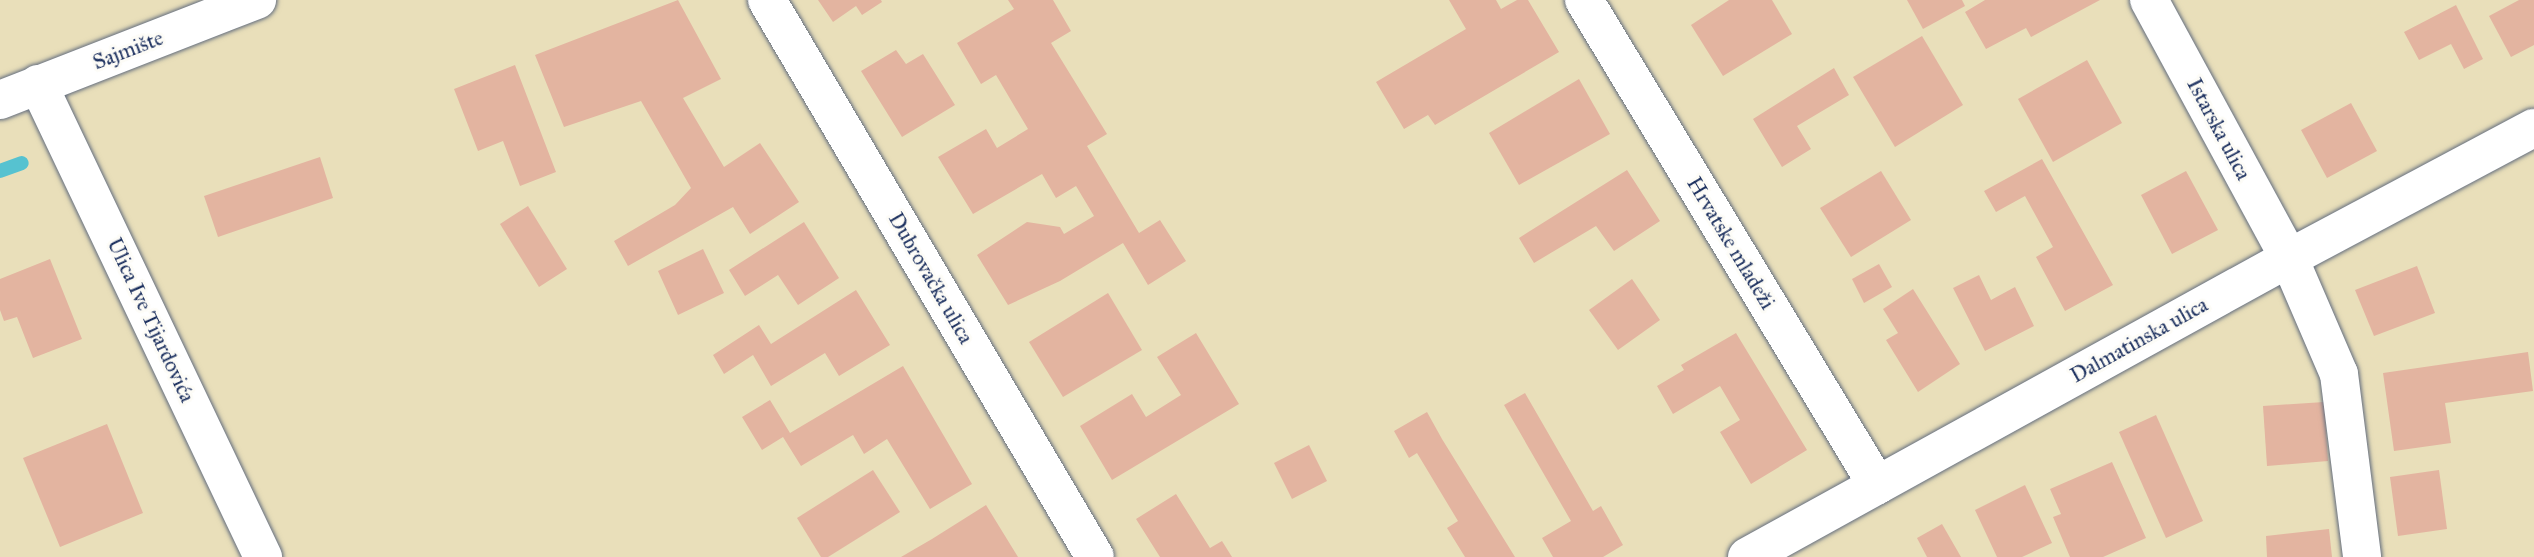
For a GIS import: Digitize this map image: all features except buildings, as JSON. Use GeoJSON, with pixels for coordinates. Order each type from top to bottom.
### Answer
{"type":"FeatureCollection","features":[{"type":"Feature","properties":{"kind":"street","name":"Sajmište"},"geometry":{"type":"LineString","coordinates":[[0,100],[257,0]]}},
{"type":"Feature","properties":{"kind":"street","name":"Dubrovačka ulica"},"geometry":{"type":"LineString","coordinates":[[767,0],[1095,557]]}},
{"type":"Feature","properties":{"kind":"street","name":"Hrvatske mladeži"},"geometry":{"type":"LineString","coordinates":[[1584,0],[1877,485]]}},
{"type":"Feature","properties":{"kind":"street","name":"Istarska ulica"},"geometry":{"type":"LineString","coordinates":[[2150,0],[2289,258],[2339,374],[2362,557]]}},
{"type":"Feature","properties":{"kind":"street","name":"Ulica Ive Tijardovića"},"geometry":{"type":"LineString","coordinates":[[38,84],[263,557]]}},
{"type":"Feature","properties":{"kind":"street","name":"Dalmatinska ulica"},"geometry":{"type":"LineString","coordinates":[[1747,557],[2289,258],[2534,128]]}},
{"type":"Feature","properties":{"kind":"waterway"},"geometry":{"type":"LineString","coordinates":[[0,171],[22,163]]}}]}
